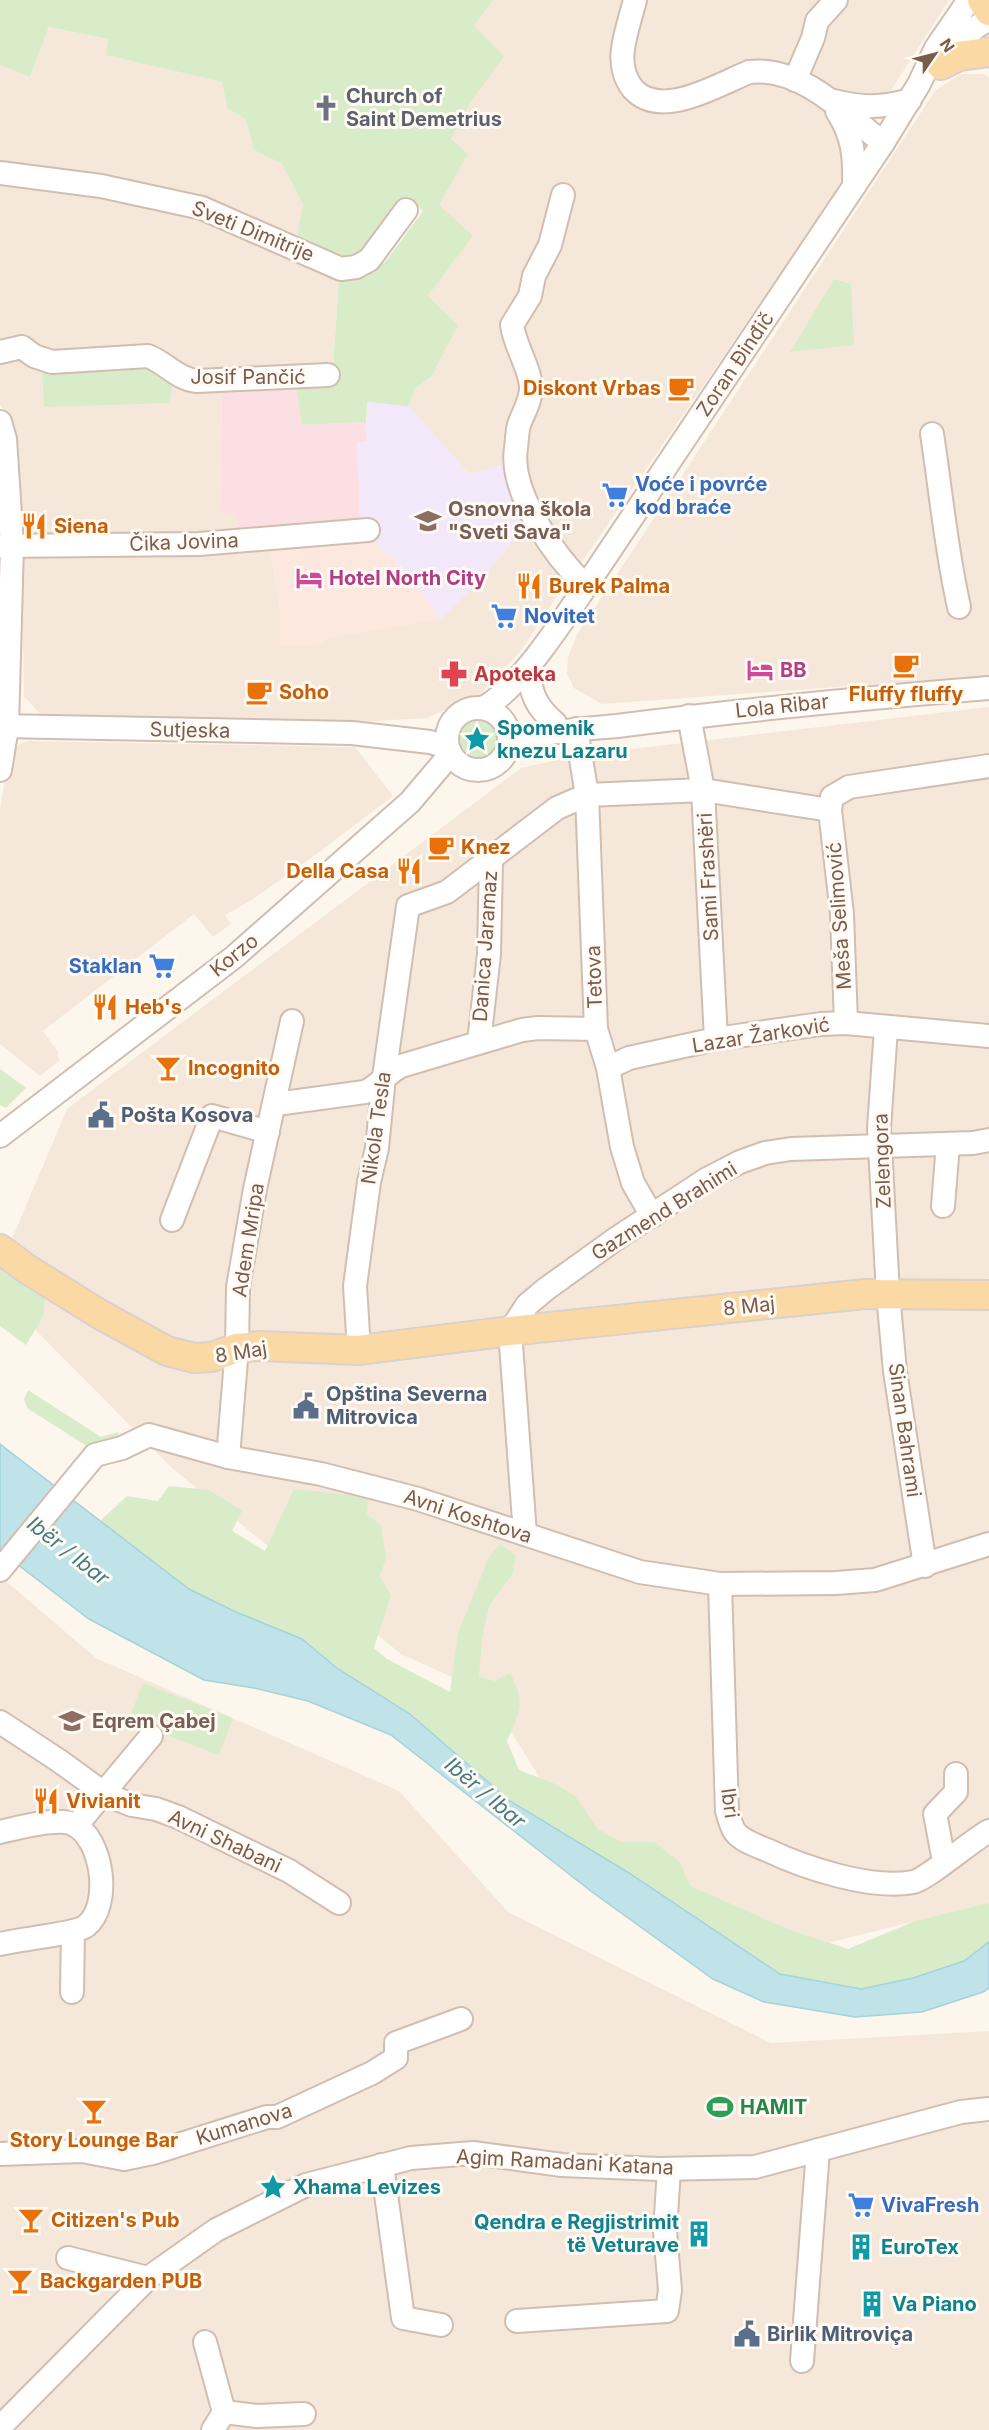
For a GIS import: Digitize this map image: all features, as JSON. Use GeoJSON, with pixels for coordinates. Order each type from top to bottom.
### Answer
{"type":"FeatureCollection","features":[{"type":"Feature","properties":{"kind":"main road"},"geometry":{"type":"LineString","coordinates":[[982,0],[989,10]]}},
{"type":"Feature","properties":{"kind":"main road"},"geometry":{"type":"LineString","coordinates":[[940,65],[959,56],[989,52]]}},
{"type":"Feature","properties":{"kind":"main road","name":"8 Maj"},"geometry":{"type":"LineString","coordinates":[[0,1250],[101,1315],[167,1352],[194,1358],[212,1358],[237,1348],[260,1346],[359,1350],[510,1331],[865,1294],[989,1295]]}},
{"type":"Feature","properties":{"kind":"street"},"geometry":{"type":"LineString","coordinates":[[635,0],[623,50],[623,63],[631,86],[638,94],[653,101],[669,102],[685,98],[749,72],[777,73],[795,80],[829,100],[883,143]]}},
{"type":"Feature","properties":{"kind":"street"},"geometry":{"type":"LineString","coordinates":[[795,80],[813,38],[817,21],[836,0]]}},
{"type":"Feature","properties":{"kind":"street","name":"Zoran Đinđič"},"geometry":{"type":"LineString","coordinates":[[498,718],[503,694],[548,642],[586,586],[883,143],[914,92],[936,48],[969,0]]}},
{"type":"Feature","properties":{"kind":"street","name":"Zoran Đinđič"},"geometry":{"type":"LineString","coordinates":[[914,92],[973,29],[989,19]]}},
{"type":"Feature","properties":{"kind":"street"},"geometry":{"type":"LineString","coordinates":[[829,100],[870,107],[887,107],[914,92]]}},
{"type":"Feature","properties":{"kind":"street"},"geometry":{"type":"LineString","coordinates":[[829,100],[849,130],[855,162],[854,186]]}},
{"type":"Feature","properties":{"kind":"street","name":"Sveti Dimitrije"},"geometry":{"type":"LineString","coordinates":[[0,172],[101,186],[202,208],[341,269],[356,267],[369,260],[406,210]]}},
{"type":"Feature","properties":{"kind":"street"},"geometry":{"type":"LineString","coordinates":[[563,195],[550,245],[534,276],[530,296],[512,325],[513,337],[528,370],[532,388],[519,426],[514,460],[533,519],[572,572],[586,586]]}},
{"type":"Feature","properties":{"kind":"street","name":"Josif Pančić"},"geometry":{"type":"LineString","coordinates":[[0,352],[22,347],[42,360],[52,362],[148,356],[181,377],[197,381],[328,375]]}},
{"type":"Feature","properties":{"kind":"street"},"geometry":{"type":"LineString","coordinates":[[0,422],[5,439],[6,545],[4,727],[0,770]]}},
{"type":"Feature","properties":{"kind":"street"},"geometry":{"type":"LineString","coordinates":[[932,434],[939,473],[945,533],[959,607]]}},
{"type":"Feature","properties":{"kind":"street","name":"Čika Jovina"},"geometry":{"type":"LineString","coordinates":[[6,545],[199,544],[368,530]]}},
{"type":"Feature","properties":{"kind":"street","name":"Zoran Đinđič"},"geometry":{"type":"LineString","coordinates":[[498,718],[530,679],[548,642]]}},
{"type":"Feature","properties":{"kind":"street"},"geometry":{"type":"LineString","coordinates":[[530,679],[537,704],[544,713],[566,726]]}},
{"type":"Feature","properties":{"kind":"street","name":"Lola Ribar"},"geometry":{"type":"LineString","coordinates":[[498,718],[566,726],[989,688]]}},
{"type":"Feature","properties":{"kind":"street","name":"Sutjeska"},"geometry":{"type":"LineString","coordinates":[[373,735],[442,723],[474,707],[498,718]]}},
{"type":"Feature","properties":{"kind":"street"},"geometry":{"type":"LineString","coordinates":[[450,753],[447,732],[457,715]]}},
{"type":"Feature","properties":{"kind":"street","name":"Sami Frashëri"},"geometry":{"type":"LineString","coordinates":[[689,716],[703,790],[716,1039]]}},
{"type":"Feature","properties":{"kind":"street"},"geometry":{"type":"LineString","coordinates":[[498,718],[510,741],[508,750]]}},
{"type":"Feature","properties":{"kind":"street","name":"Lola Ribar"},"geometry":{"type":"LineString","coordinates":[[508,750],[528,739],[566,726]]}},
{"type":"Feature","properties":{"kind":"street","name":"Tetova"},"geometry":{"type":"LineString","coordinates":[[566,726],[587,795],[596,1029],[608,1068],[622,1147],[633,1183],[652,1216]]}},
{"type":"Feature","properties":{"kind":"street","name":"Sutjeska"},"geometry":{"type":"LineString","coordinates":[[4,727],[373,735],[430,742],[444,746],[467,768],[477,770],[496,765],[508,750]]}},
{"type":"Feature","properties":{"kind":"street","name":"Korzo"},"geometry":{"type":"LineString","coordinates":[[0,1136],[234,957],[410,802],[450,753]]}},
{"type":"Feature","properties":{"kind":"street"},"geometry":{"type":"LineString","coordinates":[[587,795],[703,790],[830,810],[832,797],[849,787],[989,766]]}},
{"type":"Feature","properties":{"kind":"street","name":"Danica Jaramaz"},"geometry":{"type":"LineString","coordinates":[[478,1042],[489,954],[491,860],[557,808],[587,795]]}},
{"type":"Feature","properties":{"kind":"street","name":"Meša Selimović"},"geometry":{"type":"LineString","coordinates":[[830,810],[842,914],[846,1023]]}},
{"type":"Feature","properties":{"kind":"street","name":"Nikola Tesla"},"geometry":{"type":"LineString","coordinates":[[359,1350],[355,1286],[366,1200],[377,1149],[384,1077],[408,906],[447,892],[491,860]]}},
{"type":"Feature","properties":{"kind":"street","name":"Adem Mripa"},"geometry":{"type":"LineString","coordinates":[[228,1457],[237,1348],[238,1287],[267,1132],[276,1104],[292,1021]]}},
{"type":"Feature","properties":{"kind":"street","name":"Lazar Žarković"},"geometry":{"type":"LineString","coordinates":[[608,1068],[629,1059],[716,1039],[794,1026],[846,1023],[989,1036]]}},
{"type":"Feature","properties":{"kind":"street","name":"Zelengora"},"geometry":{"type":"LineString","coordinates":[[886,1028],[880,1102],[888,1294]]}},
{"type":"Feature","properties":{"kind":"street","name":"Danica Jaramaz"},"geometry":{"type":"LineString","coordinates":[[384,1077],[400,1066],[522,1030],[596,1029]]}},
{"type":"Feature","properties":{"kind":"street"},"geometry":{"type":"LineString","coordinates":[[276,1104],[365,1092],[377,1085],[384,1077]]}},
{"type":"Feature","properties":{"kind":"street"},"geometry":{"type":"LineString","coordinates":[[172,1220],[212,1116],[267,1132]]}},
{"type":"Feature","properties":{"kind":"street","name":"Gazmend Brahimi"},"geometry":{"type":"LineString","coordinates":[[510,1331],[527,1305],[546,1289],[707,1179],[740,1162],[765,1153],[791,1149],[948,1144],[989,1140]]}},
{"type":"Feature","properties":{"kind":"street"},"geometry":{"type":"LineString","coordinates":[[943,1206],[948,1144]]}},
{"type":"Feature","properties":{"kind":"street","name":"Sinan Bahrami"},"geometry":{"type":"LineString","coordinates":[[888,1294],[895,1371],[925,1566]]}},
{"type":"Feature","properties":{"kind":"street"},"geometry":{"type":"LineString","coordinates":[[510,1331],[525,1534]]}},
{"type":"Feature","properties":{"kind":"street","name":"Avni Koshtova"},"geometry":{"type":"LineString","coordinates":[[0,1570],[95,1455],[122,1448],[149,1435],[228,1457],[321,1474],[418,1499],[640,1572],[720,1584],[836,1584],[875,1580],[989,1544]]}},
{"type":"Feature","properties":{"kind":"street","name":"Ibri"},"geometry":{"type":"LineString","coordinates":[[720,1584],[727,1811],[736,1833],[750,1843],[817,1871],[888,1883],[915,1882],[989,1831]]}},
{"type":"Feature","properties":{"kind":"street","name":"Avni Shabani"},"geometry":{"type":"LineString","coordinates":[[0,1722],[105,1794],[132,1805],[156,1809],[178,1817],[289,1871],[339,1903]]}},
{"type":"Feature","properties":{"kind":"street"},"geometry":{"type":"LineString","coordinates":[[76,1826],[151,1736]]}},
{"type":"Feature","properties":{"kind":"street"},"geometry":{"type":"LineString","coordinates":[[944,1861],[935,1814],[956,1792],[956,1774]]}},
{"type":"Feature","properties":{"kind":"street"},"geometry":{"type":"LineString","coordinates":[[0,1832],[48,1823],[67,1823],[76,1826],[86,1834],[97,1854],[101,1884],[97,1911],[93,1919],[81,1929],[0,1944]]}},
{"type":"Feature","properties":{"kind":"street"},"geometry":{"type":"LineString","coordinates":[[72,1992],[73,1932]]}},
{"type":"Feature","properties":{"kind":"street","name":"Kumanova"},"geometry":{"type":"LineString","coordinates":[[0,2154],[82,2151],[124,2159],[153,2153],[267,2117],[277,2117],[372,2073],[396,2058],[396,2043],[461,2019]]}},
{"type":"Feature","properties":{"kind":"street","name":"Agim Ramadani Katana"},"geometry":{"type":"LineString","coordinates":[[0,2427],[148,2278],[216,2230],[306,2185],[411,2158],[473,2153],[562,2165],[669,2169],[755,2167],[961,2112],[989,2109]]}},
{"type":"Feature","properties":{"kind":"street"},"geometry":{"type":"LineString","coordinates":[[802,2361],[818,2150]]}},
{"type":"Feature","properties":{"kind":"street"},"geometry":{"type":"LineString","coordinates":[[382,2165],[403,2318],[441,2325]]}},
{"type":"Feature","properties":{"kind":"street"},"geometry":{"type":"LineString","coordinates":[[517,2320],[667,2311],[670,2290],[665,2231],[669,2169]]}},
{"type":"Feature","properties":{"kind":"street"},"geometry":{"type":"LineString","coordinates":[[68,2258],[148,2278]]}},
{"type":"Feature","properties":{"kind":"street"},"geometry":{"type":"LineString","coordinates":[[205,2342],[218,2421],[257,2416],[304,2414]]}},
{"type":"Feature","properties":{"kind":"shaded area"},"geometry":{"type":"Polygon","coordinates":[[[493,0],[625,0],[616,26],[612,56],[630,98],[643,109],[666,111],[770,76],[799,87],[829,113],[844,158],[844,171],[836,193],[577,569],[508,464],[469,474],[408,406],[416,388],[431,377],[428,296],[473,236],[438,206],[468,154],[451,139],[471,100],[474,26],[493,0]]]}},
{"type":"Feature","properties":{"kind":"shaded area"},"geometry":{"type":"Polygon","coordinates":[[[644,0],[830,0],[790,68],[678,94],[646,92],[630,64],[644,0]]]}},
{"type":"Feature","properties":{"kind":"shaded area"},"geometry":{"type":"Polygon","coordinates":[[[842,0],[949,0],[886,98],[843,97],[807,77],[817,57],[826,23],[842,0]]]}},
{"type":"Feature","properties":{"kind":"shaded area"},"geometry":{"type":"Polygon","coordinates":[[[49,27],[108,39],[107,55],[222,82],[227,108],[246,120],[254,150],[282,164],[304,204],[297,238],[0,161],[0,65],[30,77],[49,27]]]}},
{"type":"Feature","properties":{"kind":"shaded area"},"geometry":{"type":"Polygon","coordinates":[[[961,74],[983,74],[989,77],[989,676],[602,704],[574,688],[567,673],[568,657],[577,635],[935,91],[961,74]]]}},
{"type":"Feature","properties":{"kind":"shaded area"},"geometry":{"type":"Polygon","coordinates":[[[0,179],[44,183],[213,222],[339,277],[333,367],[223,375],[0,345],[0,179]]]}},
{"type":"Feature","properties":{"kind":"shaded area"},"geometry":{"type":"Polygon","coordinates":[[[19,354],[42,368],[45,407],[173,382],[222,388],[220,513],[237,513],[237,532],[24,535],[20,528],[17,446],[7,415],[0,405],[0,357],[19,354]]]}},
{"type":"Feature","properties":{"kind":"shaded area"},"geometry":{"type":"Polygon","coordinates":[[[222,388],[296,388],[302,425],[366,422],[366,441],[357,442],[360,526],[237,532],[237,513],[220,514],[222,388]]]}},
{"type":"Feature","properties":{"kind":"shaded area"},"geometry":{"type":"Polygon","coordinates":[[[367,402],[408,405],[469,474],[508,464],[530,521],[480,580],[441,619],[393,557],[384,552],[368,531],[360,531],[357,442],[366,440],[367,402]]]}},
{"type":"Feature","properties":{"kind":"shaded area"},"geometry":{"type":"Polygon","coordinates":[[[530,521],[569,578],[520,652],[480,694],[427,718],[359,722],[40,714],[24,696],[21,561],[27,555],[271,550],[280,609],[280,645],[317,645],[327,638],[441,618],[480,580],[530,521]]]}},
{"type":"Feature","properties":{"kind":"shaded area"},"geometry":{"type":"Polygon","coordinates":[[[373,538],[410,577],[441,619],[330,638],[317,645],[280,645],[280,609],[271,550],[373,538]]]}},
{"type":"Feature","properties":{"kind":"shaded area"},"geometry":{"type":"Polygon","coordinates":[[[989,707],[989,1903],[799,1950],[581,1844],[487,1693],[401,1654],[172,1468],[0,1294],[0,1267],[67,1109],[521,768],[580,755],[989,707]]]}},
{"type":"Feature","properties":{"kind":"shaded area"},"geometry":{"type":"Polygon","coordinates":[[[29,741],[355,747],[393,796],[310,859],[250,901],[225,915],[231,924],[213,937],[194,914],[43,1031],[59,1053],[57,1056],[60,1060],[40,1076],[0,1044],[0,811],[8,758],[11,751],[21,743],[29,741]]]}},
{"type":"Feature","properties":{"kind":"shaded area"},"geometry":{"type":"Polygon","coordinates":[[[0,1576],[96,1658],[399,1791],[508,1912],[771,2043],[989,2031],[989,2430],[0,2430],[0,1576]]]}},
{"type":"Feature","properties":{"kind":"green space"},"geometry":{"type":"Polygon","coordinates":[[[0,0],[493,0],[474,26],[504,56],[470,103],[451,139],[468,154],[439,205],[473,236],[428,296],[458,325],[431,377],[416,388],[408,406],[367,402],[366,422],[302,425],[296,388],[333,367],[339,277],[368,275],[386,261],[423,211],[408,197],[354,262],[334,260],[297,238],[303,204],[282,164],[254,150],[246,120],[227,108],[222,82],[106,55],[108,39],[49,27],[30,77],[0,65],[0,0]]]}},
{"type":"Feature","properties":{"kind":"green space"},"geometry":{"type":"Polygon","coordinates":[[[834,279],[851,284],[854,345],[790,352],[834,279]]]}},
{"type":"Feature","properties":{"kind":"green space"},"geometry":{"type":"Polygon","coordinates":[[[149,366],[173,382],[169,403],[44,407],[42,368],[149,366]]]}},
{"type":"Feature","properties":{"kind":"green space"},"geometry":{"type":"Polygon","coordinates":[[[478,721],[491,726],[496,739],[491,752],[478,757],[465,752],[460,739],[465,726],[478,721]]]}},
{"type":"Feature","properties":{"kind":"green space"},"geometry":{"type":"Polygon","coordinates":[[[0,1069],[26,1088],[6,1108],[0,1105],[0,1069]]]}},
{"type":"Feature","properties":{"kind":"green space"},"geometry":{"type":"Polygon","coordinates":[[[0,1266],[45,1297],[43,1317],[26,1345],[0,1326],[0,1266]]]}},
{"type":"Feature","properties":{"kind":"green space"},"geometry":{"type":"Polygon","coordinates":[[[28,1390],[101,1437],[118,1432],[119,1443],[93,1450],[27,1408],[24,1399],[28,1390]]]}},
{"type":"Feature","properties":{"kind":"green space"},"geometry":{"type":"Polygon","coordinates":[[[169,1486],[209,1490],[242,1511],[232,1531],[265,1551],[294,1489],[368,1497],[367,1515],[381,1525],[386,1558],[380,1576],[391,1595],[374,1648],[387,1659],[450,1692],[458,1633],[489,1557],[500,1544],[516,1555],[512,1575],[489,1606],[482,1638],[479,1677],[495,1681],[510,1673],[515,1683],[520,1700],[518,1714],[507,1741],[519,1770],[558,1785],[575,1796],[598,1829],[621,1842],[654,1842],[680,1862],[690,1886],[790,1930],[848,1949],[915,1921],[989,1903],[989,1942],[964,1961],[913,1978],[861,1989],[780,1974],[629,1873],[510,1801],[410,1714],[338,1669],[302,1639],[189,1590],[99,1522],[127,1496],[158,1501],[169,1486]]]}},
{"type":"Feature","properties":{"kind":"green space"},"geometry":{"type":"Polygon","coordinates":[[[143,1683],[233,1718],[219,1755],[128,1721],[143,1683]]]}},
{"type":"Feature","properties":{"kind":"water","name":"Ibër / Ibar"},"geometry":{"type":"Polygon","coordinates":[[[0,1444],[189,1589],[236,1612],[302,1639],[338,1669],[410,1714],[510,1801],[629,1873],[780,1974],[861,1989],[913,1978],[964,1961],[989,1942],[989,1988],[922,2012],[855,2017],[764,2002],[713,1979],[592,1892],[391,1735],[308,1701],[254,1688],[204,1680],[89,1619],[0,1551],[0,1444]]]}},
{"type":"Feature","properties":{"kind":"place","name":"Church of Saint Demetrius"},"geometry":{"type":"Point","coordinates":[326,108]}},
{"type":"Feature","properties":{"kind":"place","name":"Diskont Vrbas"},"geometry":{"type":"Point","coordinates":[681,388]}},
{"type":"Feature","properties":{"kind":"place","name":"Voće i povrće kod braće"},"geometry":{"type":"Point","coordinates":[615,495]}},
{"type":"Feature","properties":{"kind":"place","name":"Osnovna škola \"Sveti Sava\""},"geometry":{"type":"Point","coordinates":[428,521]}},
{"type":"Feature","properties":{"kind":"place","name":"Siena"},"geometry":{"type":"Point","coordinates":[34,526]}},
{"type":"Feature","properties":{"kind":"place","name":"Hotel North City"},"geometry":{"type":"Point","coordinates":[309,578]}},
{"type":"Feature","properties":{"kind":"place","name":"Burek Palma"},"geometry":{"type":"Point","coordinates":[529,586]}},
{"type":"Feature","properties":{"kind":"place","name":"Novitet"},"geometry":{"type":"Point","coordinates":[504,616]}},
{"type":"Feature","properties":{"kind":"place","name":"Fluffy fluffy"},"geometry":{"type":"Point","coordinates":[906,665]}},
{"type":"Feature","properties":{"kind":"place","name":"BB"},"geometry":{"type":"Point","coordinates":[760,670]}},
{"type":"Feature","properties":{"kind":"place","name":"Apoteka"},"geometry":{"type":"Point","coordinates":[454,674]}},
{"type":"Feature","properties":{"kind":"place","name":"Soho"},"geometry":{"type":"Point","coordinates":[259,692]}},
{"type":"Feature","properties":{"kind":"place","name":"Spomenik knezu Lazaru"},"geometry":{"type":"Point","coordinates":[477,739]}},
{"type":"Feature","properties":{"kind":"place","name":"Knez"},"geometry":{"type":"Point","coordinates":[441,847]}},
{"type":"Feature","properties":{"kind":"place","name":"Della Casa"},"geometry":{"type":"Point","coordinates":[409,871]}},
{"type":"Feature","properties":{"kind":"place","name":"Staklan"},"geometry":{"type":"Point","coordinates":[162,966]}},
{"type":"Feature","properties":{"kind":"place","name":"Heb's"},"geometry":{"type":"Point","coordinates":[105,1007]}},
{"type":"Feature","properties":{"kind":"place","name":"Incognito"},"geometry":{"type":"Point","coordinates":[168,1068]}},
{"type":"Feature","properties":{"kind":"place","name":"Pošta Kosova"},"geometry":{"type":"Point","coordinates":[101,1115]}},
{"type":"Feature","properties":{"kind":"place","name":"Opština Severna Mitrovica"},"geometry":{"type":"Point","coordinates":[306,1406]}},
{"type":"Feature","properties":{"kind":"place","name":"Eqrem Çabej"},"geometry":{"type":"Point","coordinates":[72,1721]}},
{"type":"Feature","properties":{"kind":"place","name":"Vivianit"},"geometry":{"type":"Point","coordinates":[46,1801]}},
{"type":"Feature","properties":{"kind":"place","name":"HAMIT"},"geometry":{"type":"Point","coordinates":[720,2107]}},
{"type":"Feature","properties":{"kind":"place","name":"Story Lounge Bar"},"geometry":{"type":"Point","coordinates":[94,2111]}},
{"type":"Feature","properties":{"kind":"place","name":"Xhama Levizes"},"geometry":{"type":"Point","coordinates":[273,2187]}},
{"type":"Feature","properties":{"kind":"place","name":"VivaFresh"},"geometry":{"type":"Point","coordinates":[861,2205]}},
{"type":"Feature","properties":{"kind":"place","name":"Citizen's Pub"},"geometry":{"type":"Point","coordinates":[31,2220]}},
{"type":"Feature","properties":{"kind":"place","name":"Qendra e Regjistrimit të Veturave"},"geometry":{"type":"Point","coordinates":[699,2234]}},
{"type":"Feature","properties":{"kind":"place","name":"EuroTex"},"geometry":{"type":"Point","coordinates":[861,2247]}},
{"type":"Feature","properties":{"kind":"place","name":"Backgarden PUB"},"geometry":{"type":"Point","coordinates":[20,2281]}},
{"type":"Feature","properties":{"kind":"place","name":"Va Piano"},"geometry":{"type":"Point","coordinates":[872,2304]}},
{"type":"Feature","properties":{"kind":"place","name":"Birlik Mitroviça"},"geometry":{"type":"Point","coordinates":[747,2334]}}]}
